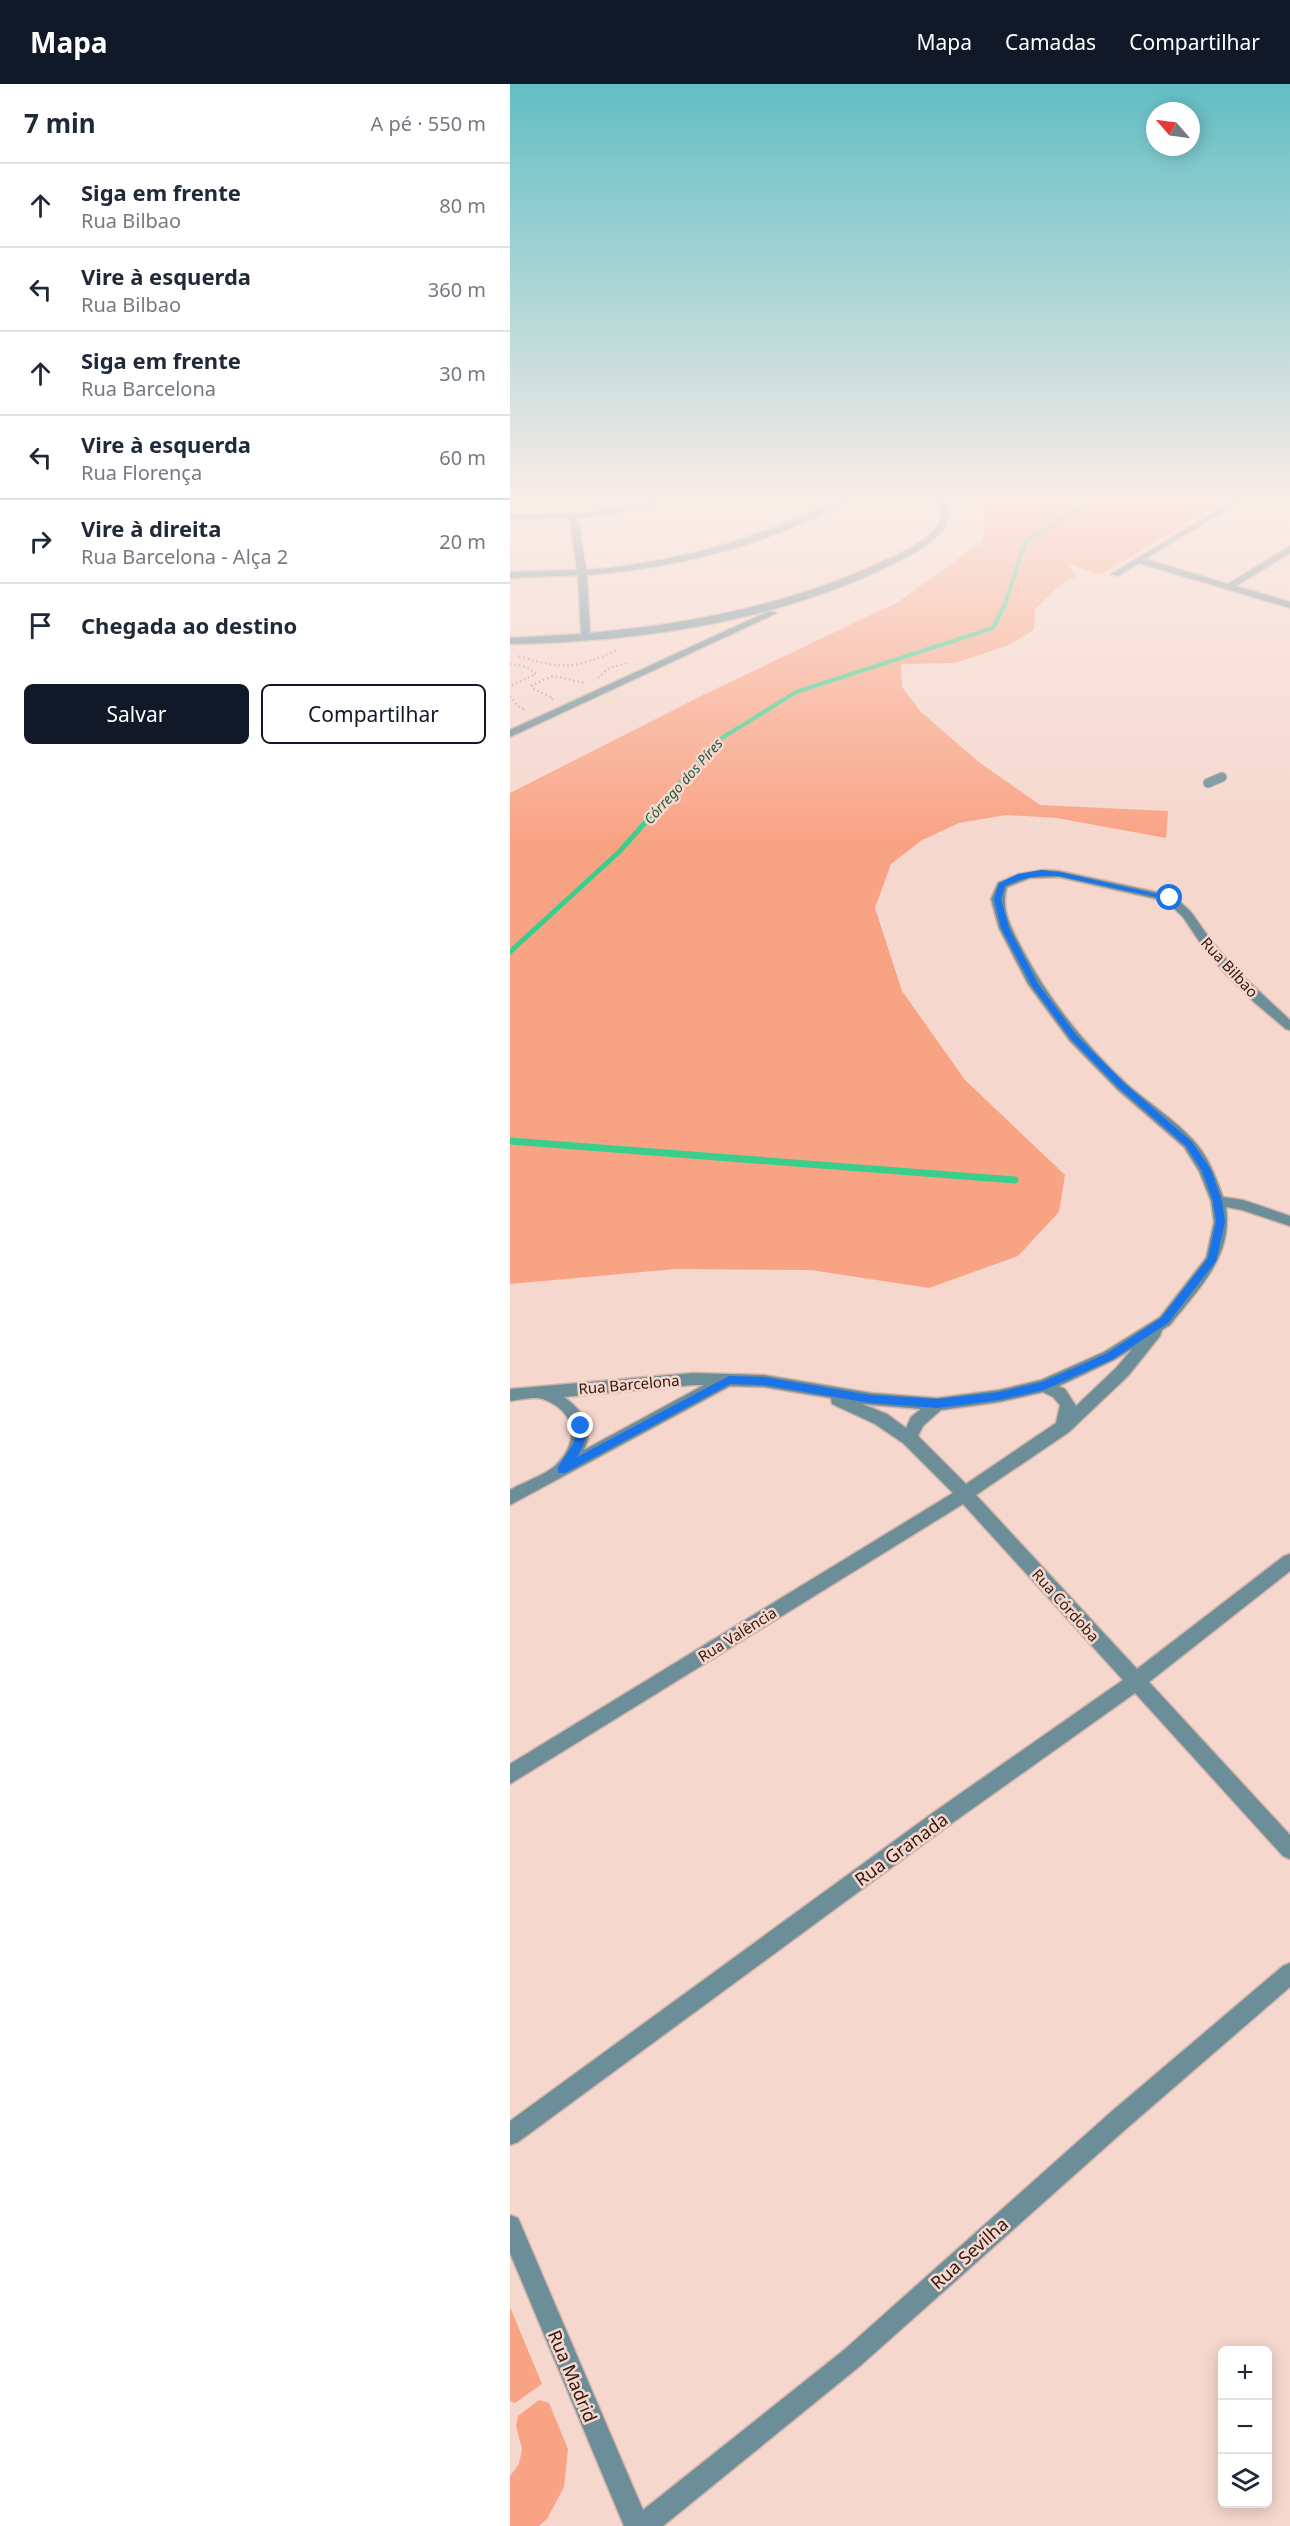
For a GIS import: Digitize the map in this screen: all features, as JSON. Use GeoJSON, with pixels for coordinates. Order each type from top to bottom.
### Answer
{"type":"FeatureCollection","features":[{"type":"Feature","properties":{"kind":"street"},"geometry":{"type":"LineString","coordinates":[[584,611],[586,637]]}},
{"type":"Feature","properties":{"kind":"street"},"geometry":{"type":"LineString","coordinates":[[510,641],[586,637],[673,627],[753,611]]}},
{"type":"Feature","properties":{"kind":"street"},"geometry":{"type":"LineString","coordinates":[[512,731],[780,611]]}},
{"type":"Feature","properties":{"kind":"street"},"geometry":{"type":"LineString","coordinates":[[673,627],[693,634],[698,647]]}},
{"type":"Feature","properties":{"kind":"street","name":"Rua Bilbao"},"geometry":{"type":"LineString","coordinates":[[819,1391],[870,1399],[938,1404],[999,1396],[1044,1386],[1109,1356],[1165,1321],[1213,1259],[1221,1222],[1218,1201],[1206,1170],[1189,1144],[1122,1086],[1074,1038],[1034,984],[1005,928],[997,899],[1002,885],[1020,876],[1041,873],[1059,874],[1170,898],[1182,905],[1210,948],[1244,984],[1290,1026]]}},
{"type":"Feature","properties":{"kind":"street"},"geometry":{"type":"LineString","coordinates":[[1218,1201],[1243,1205],[1290,1221]]}},
{"type":"Feature","properties":{"kind":"street","name":"Rua Valência"},"geometry":{"type":"LineString","coordinates":[[510,1775],[965,1494],[1063,1426],[1122,1372],[1165,1321]]}},
{"type":"Feature","properties":{"kind":"street","name":"Rua Barcelona"},"geometry":{"type":"LineString","coordinates":[[510,1395],[693,1379],[764,1381],[819,1391]]}},
{"type":"Feature","properties":{"kind":"street"},"geometry":{"type":"LineString","coordinates":[[510,1497],[729,1380]]}},
{"type":"Feature","properties":{"kind":"street"},"geometry":{"type":"LineString","coordinates":[[1044,1386],[1059,1393],[1068,1404],[1063,1426]]}},
{"type":"Feature","properties":{"kind":"street","name":"Rua Córdoba"},"geometry":{"type":"LineString","coordinates":[[819,1391],[881,1419],[909,1438],[965,1494],[1290,1850]]}},
{"type":"Feature","properties":{"kind":"street"},"geometry":{"type":"LineString","coordinates":[[542,1392],[567,1406],[581,1426],[580,1444],[562,1470]]}},
{"type":"Feature","properties":{"kind":"street"},"geometry":{"type":"LineString","coordinates":[[909,1438],[917,1422],[938,1404]]}},
{"type":"Feature","properties":{"kind":"street","name":"Rua Granada"},"geometry":{"type":"LineString","coordinates":[[510,2134],[1136,1681],[1290,1561]]}},
{"type":"Feature","properties":{"kind":"street","name":"Rua Sevilha"},"geometry":{"type":"LineString","coordinates":[[643,2526],[852,2358],[1119,2120],[1290,1973]]}},
{"type":"Feature","properties":{"kind":"street","name":"Rua Madrid"},"geometry":{"type":"LineString","coordinates":[[510,2226],[637,2526]]}},
{"type":"Feature","properties":{"kind":"lane"},"geometry":{"type":"LineString","coordinates":[[1208,783],[1222,777]]}},
{"type":"Feature","properties":{"kind":"path"},"geometry":{"type":"LineString","coordinates":[[517,655],[551,666],[565,667],[593,661],[624,648]]}},
{"type":"Feature","properties":{"kind":"path"},"geometry":{"type":"LineString","coordinates":[[545,704],[553,698],[532,688],[539,681],[562,675],[582,683],[594,681],[609,668],[635,660]]}},
{"type":"Feature","properties":{"kind":"path"},"geometry":{"type":"LineString","coordinates":[[510,664],[527,667],[536,674],[510,686]]}},
{"type":"Feature","properties":{"kind":"path"},"geometry":{"type":"LineString","coordinates":[[510,696],[522,710],[534,708]]}},
{"type":"Feature","properties":{"kind":"shaded area"},"geometry":{"type":"Polygon","coordinates":[[[879,611],[1035,611],[1034,630],[1009,645],[955,663],[901,664],[902,687],[921,712],[980,763],[1040,805],[1168,811],[1166,838],[1057,818],[1006,815],[959,823],[922,840],[891,864],[875,908],[902,991],[965,1080],[1065,1175],[1059,1212],[1018,1256],[929,1288],[811,1270],[676,1269],[510,1284],[510,793],[703,695],[879,611]]]}},
{"type":"Feature","properties":{"kind":"shaded area"},"geometry":{"type":"Polygon","coordinates":[[[510,2307],[542,2384],[515,2403],[510,2401],[510,2307]]]}},
{"type":"Feature","properties":{"kind":"shaded area"},"geometry":{"type":"Polygon","coordinates":[[[539,2400],[549,2403],[568,2449],[564,2487],[547,2519],[539,2526],[510,2526],[510,2476],[519,2464],[522,2449],[516,2426],[518,2416],[539,2400]]]}},
{"type":"Feature","properties":{"kind":"waterway","name":"Córrego dos Píres"},"geometry":{"type":"LineString","coordinates":[[717,741],[796,692],[993,628],[1002,611]]}},
{"type":"Feature","properties":{"kind":"waterway","name":"Córrego dos Píres"},"geometry":{"type":"LineString","coordinates":[[510,952],[620,851],[717,741]]}},
{"type":"Feature","properties":{"kind":"waterway"},"geometry":{"type":"LineString","coordinates":[[510,1141],[1015,1180]]}},
{"type":"Feature","properties":{"kind":"route"},"geometry":{"type":"LineString","coordinates":[[581,1426],[580,1444],[562,1470],[729,1380],[764,1381],[870,1399],[938,1404],[999,1396],[1044,1386],[1109,1356],[1165,1321],[1213,1259],[1221,1222],[1218,1201],[1206,1170],[1189,1144],[1122,1086],[1074,1038],[1034,984],[1005,928],[997,899],[1002,885],[1020,876],[1041,873],[1059,874],[1153,892],[1170,898]]}}]}
